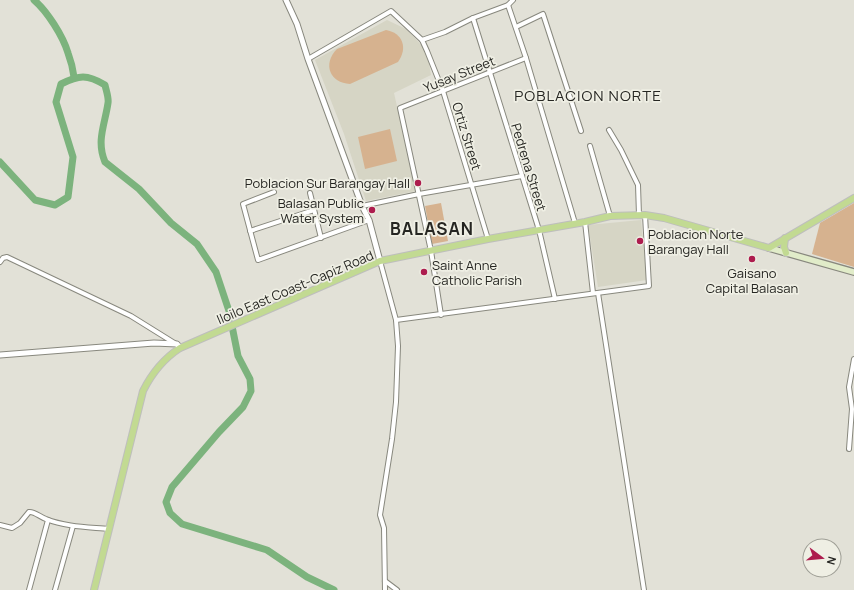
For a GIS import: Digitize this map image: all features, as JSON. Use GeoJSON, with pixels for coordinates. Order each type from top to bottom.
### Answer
{"type":"FeatureCollection","features":[{"type":"Feature","properties":{"kind":"main road"},"geometry":{"type":"LineString","coordinates":[[769,248],[854,198]]}},
{"type":"Feature","properties":{"kind":"main road","name":"Iloilo East Coast-Capiz Road"},"geometry":{"type":"LineString","coordinates":[[94,590],[142,392],[149,378],[178,346],[223,330],[380,262],[488,239],[585,222],[610,216],[642,215],[664,218],[769,248]]}},
{"type":"Feature","properties":{"kind":"main road"},"geometry":{"type":"LineString","coordinates":[[785,238],[784,247],[786,253]]}},
{"type":"Feature","properties":{"kind":"main road"},"geometry":{"type":"LineString","coordinates":[[769,248],[854,272]]}},
{"type":"Feature","properties":{"kind":"street"},"geometry":{"type":"LineString","coordinates":[[286,0],[297,24],[308,59],[362,206],[369,220],[396,320],[398,346],[396,402],[392,439],[380,515],[384,528],[385,590]]}},
{"type":"Feature","properties":{"kind":"street"},"geometry":{"type":"LineString","coordinates":[[308,59],[391,11],[422,40],[445,32],[473,18],[508,5],[513,0]]}},
{"type":"Feature","properties":{"kind":"street"},"geometry":{"type":"LineString","coordinates":[[508,5],[526,58],[576,223]]}},
{"type":"Feature","properties":{"kind":"street"},"geometry":{"type":"LineString","coordinates":[[516,27],[543,14],[581,131]]}},
{"type":"Feature","properties":{"kind":"street","name":"Pedrena Street"},"geometry":{"type":"LineString","coordinates":[[473,18],[539,230],[554,299]]}},
{"type":"Feature","properties":{"kind":"street","name":"Ortiz Street"},"geometry":{"type":"LineString","coordinates":[[422,40],[443,91],[488,239]]}},
{"type":"Feature","properties":{"kind":"street","name":"Yusay Street"},"geometry":{"type":"LineString","coordinates":[[419,194],[400,108],[526,58]]}},
{"type":"Feature","properties":{"kind":"street"},"geometry":{"type":"LineString","coordinates":[[396,320],[650,286],[638,185],[621,150],[609,130]]}},
{"type":"Feature","properties":{"kind":"street"},"geometry":{"type":"LineString","coordinates":[[590,146],[610,216]]}},
{"type":"Feature","properties":{"kind":"street"},"geometry":{"type":"LineString","coordinates":[[362,206],[419,194],[522,176]]}},
{"type":"Feature","properties":{"kind":"street"},"geometry":{"type":"LineString","coordinates":[[274,192],[243,204],[258,260],[369,220]]}},
{"type":"Feature","properties":{"kind":"street"},"geometry":{"type":"LineString","coordinates":[[310,193],[321,238]]}},
{"type":"Feature","properties":{"kind":"street"},"geometry":{"type":"LineString","coordinates":[[419,194],[431,251],[441,315]]}},
{"type":"Feature","properties":{"kind":"street"},"geometry":{"type":"LineString","coordinates":[[250,231],[314,210]]}},
{"type":"Feature","properties":{"kind":"street"},"geometry":{"type":"LineString","coordinates":[[585,222],[644,590]]}},
{"type":"Feature","properties":{"kind":"street"},"geometry":{"type":"LineString","coordinates":[[0,262],[3,258],[7,257],[131,316],[178,346]]}},
{"type":"Feature","properties":{"kind":"street"},"geometry":{"type":"LineString","coordinates":[[0,355],[154,343],[178,346]]}},
{"type":"Feature","properties":{"kind":"street"},"geometry":{"type":"LineString","coordinates":[[849,449],[852,409],[849,387],[854,359]]}},
{"type":"Feature","properties":{"kind":"street"},"geometry":{"type":"LineString","coordinates":[[0,525],[12,528],[20,523],[29,512],[32,512],[48,520],[73,526],[109,529]]}},
{"type":"Feature","properties":{"kind":"street"},"geometry":{"type":"LineString","coordinates":[[29,590],[48,520]]}},
{"type":"Feature","properties":{"kind":"street"},"geometry":{"type":"LineString","coordinates":[[55,590],[73,526]]}},
{"type":"Feature","properties":{"kind":"street"},"geometry":{"type":"LineString","coordinates":[[385,582],[398,590]]}},
{"type":"Feature","properties":{"kind":"shaded area"},"geometry":{"type":"Polygon","coordinates":[[[387,20],[406,29],[427,51],[431,75],[394,93],[416,191],[366,201],[344,134],[315,60],[387,20]]]}},
{"type":"Feature","properties":{"kind":"shaded area"},"geometry":{"type":"Polygon","coordinates":[[[386,30],[396,34],[402,42],[403,52],[398,62],[350,84],[343,83],[333,76],[330,72],[329,66],[332,55],[337,49],[386,30]]]}},
{"type":"Feature","properties":{"kind":"shaded area"},"geometry":{"type":"Polygon","coordinates":[[[390,129],[397,161],[365,169],[358,137],[390,129]]]}},
{"type":"Feature","properties":{"kind":"shaded area"},"geometry":{"type":"Polygon","coordinates":[[[441,203],[448,241],[432,244],[425,206],[441,203]]]}},
{"type":"Feature","properties":{"kind":"shaded area"},"geometry":{"type":"Polygon","coordinates":[[[854,203],[854,267],[812,254],[820,223],[854,203]]]}},
{"type":"Feature","properties":{"kind":"shaded area"},"geometry":{"type":"Polygon","coordinates":[[[641,220],[647,280],[598,287],[588,225],[641,220]]]}},
{"type":"Feature","properties":{"kind":"waterway"},"geometry":{"type":"LineString","coordinates":[[34,0],[49,17],[66,46],[74,77]]}},
{"type":"Feature","properties":{"kind":"waterway"},"geometry":{"type":"LineString","coordinates":[[0,162],[35,200],[55,205],[68,197],[73,157],[56,102],[61,84],[78,77],[88,77],[105,85],[108,101],[101,140],[102,154],[105,162],[139,189],[171,223],[197,244],[216,272],[229,311],[238,356],[250,379],[251,391],[243,407],[219,432],[172,487],[166,502],[170,513],[182,524],[267,550],[307,577],[334,590]]}},
{"type":"Feature","properties":{"kind":"place","name":"Poblacion Sur Barangay Hall"},"geometry":{"type":"Point","coordinates":[418,183]}},
{"type":"Feature","properties":{"kind":"place","name":"Balasan Public Water System"},"geometry":{"type":"Point","coordinates":[372,210]}},
{"type":"Feature","properties":{"kind":"place","name":"Poblacion Norte Barangay Hall"},"geometry":{"type":"Point","coordinates":[640,241]}},
{"type":"Feature","properties":{"kind":"place","name":"Gaisano Capital Balasan"},"geometry":{"type":"Point","coordinates":[752,259]}},
{"type":"Feature","properties":{"kind":"place","name":"Saint Anne Catholic Parish"},"geometry":{"type":"Point","coordinates":[424,272]}},
{"type":"Feature","properties":{"kind":"district","name":"POBLACION NORTE"},"geometry":{"type":"Point","coordinates":[588,96]}},
{"type":"Feature","properties":{"kind":"district","name":"BALASAN"},"geometry":{"type":"Point","coordinates":[432,229]}}]}
